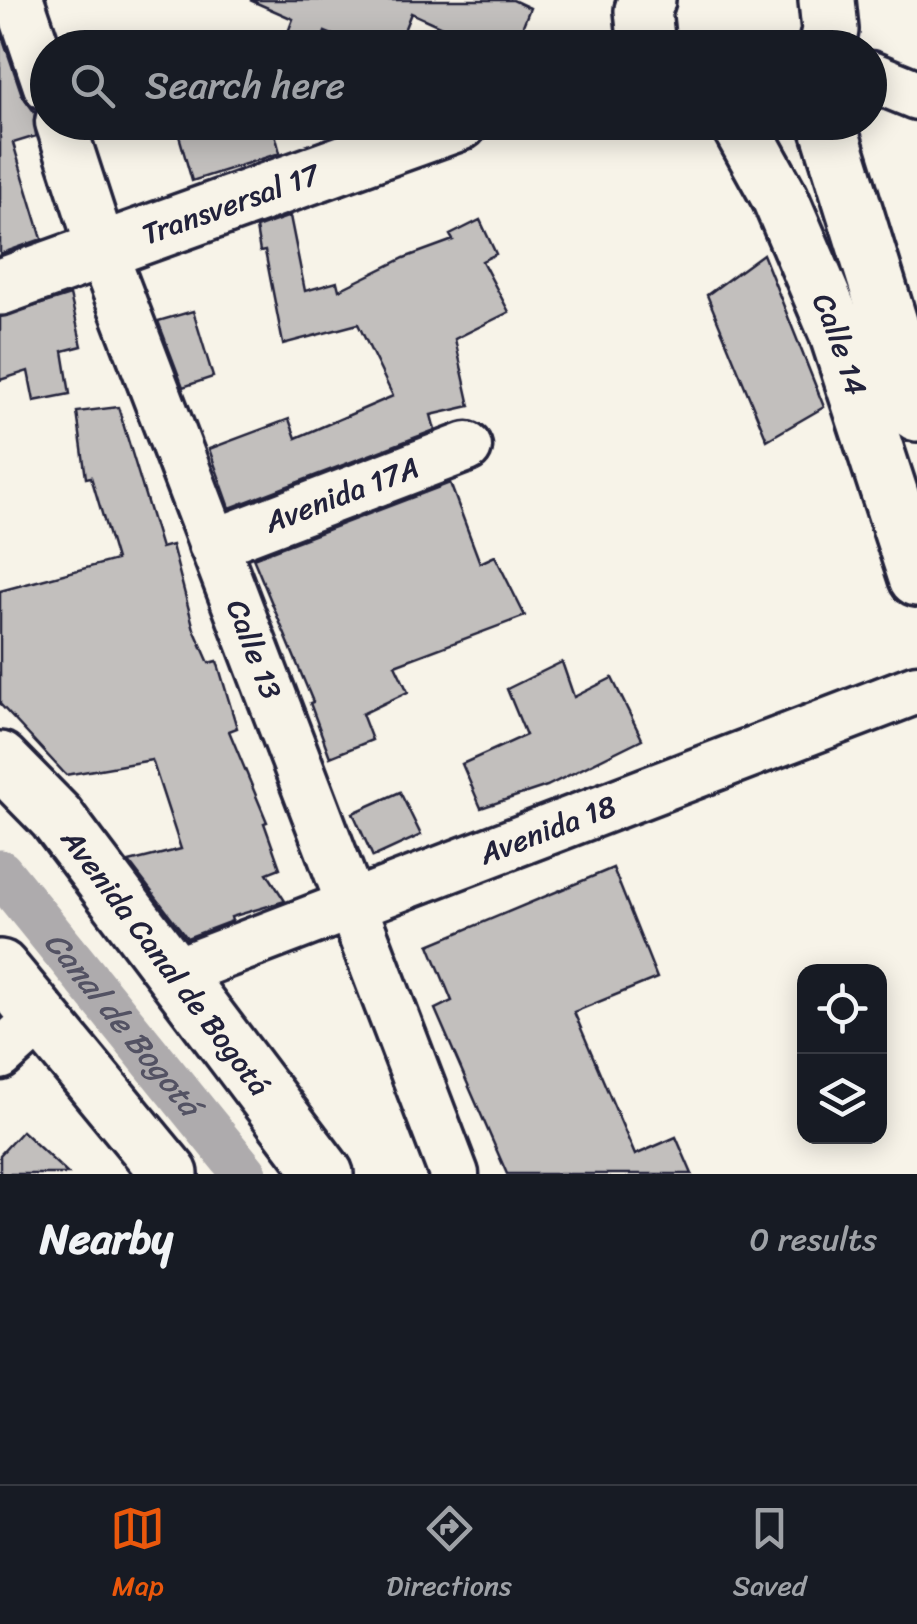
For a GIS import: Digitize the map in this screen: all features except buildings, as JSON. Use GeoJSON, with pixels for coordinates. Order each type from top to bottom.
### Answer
{"type":"FeatureCollection","features":[{"type":"Feature","properties":{"kind":"main road"},"geometry":{"type":"LineString","coordinates":[[645,30],[646,0]]}},
{"type":"Feature","properties":{"kind":"main road"},"geometry":{"type":"LineString","coordinates":[[826,0],[830,30]]}},
{"type":"Feature","properties":{"kind":"main road","name":"Transversal 17"},"geometry":{"type":"LineString","coordinates":[[0,287],[410,140]]}},
{"type":"Feature","properties":{"kind":"main road","name":"Calle 14"},"geometry":{"type":"LineString","coordinates":[[748,140],[780,198],[838,332],[917,578]]}},
{"type":"Feature","properties":{"kind":"main road","name":"Calle 14"},"geometry":{"type":"LineString","coordinates":[[833,140],[917,413]]}},
{"type":"Feature","properties":{"kind":"main road","name":"Avenida Canal de Bogotá"},"geometry":{"type":"LineString","coordinates":[[0,760],[56,817],[325,1174]]}},
{"type":"Feature","properties":{"kind":"main road"},"geometry":{"type":"LineString","coordinates":[[0,968],[170,1174]]}},
{"type":"Feature","properties":{"kind":"street"},"geometry":{"type":"LineString","coordinates":[[19,0],[30,33]]}},
{"type":"Feature","properties":{"kind":"street"},"geometry":{"type":"LineString","coordinates":[[887,83],[917,95]]}},
{"type":"Feature","properties":{"kind":"street","name":"Calle 13"},"geometry":{"type":"LineString","coordinates":[[66,140],[102,251],[454,1174]]}},
{"type":"Feature","properties":{"kind":"street","name":"Avenida 17A"},"geometry":{"type":"LineString","coordinates":[[214,544],[467,446]]}},
{"type":"Feature","properties":{"kind":"street","name":"Avenida 18"},"geometry":{"type":"LineString","coordinates":[[176,972],[917,688]]}},
{"type":"Feature","properties":{"kind":"street"},"geometry":{"type":"LineString","coordinates":[[0,1055],[41,1018]]}},
{"type":"Feature","properties":{"kind":"waterway","name":"Canal de Bogotá"},"geometry":{"type":"LineString","coordinates":[[0,872],[245,1174]]}}]}
